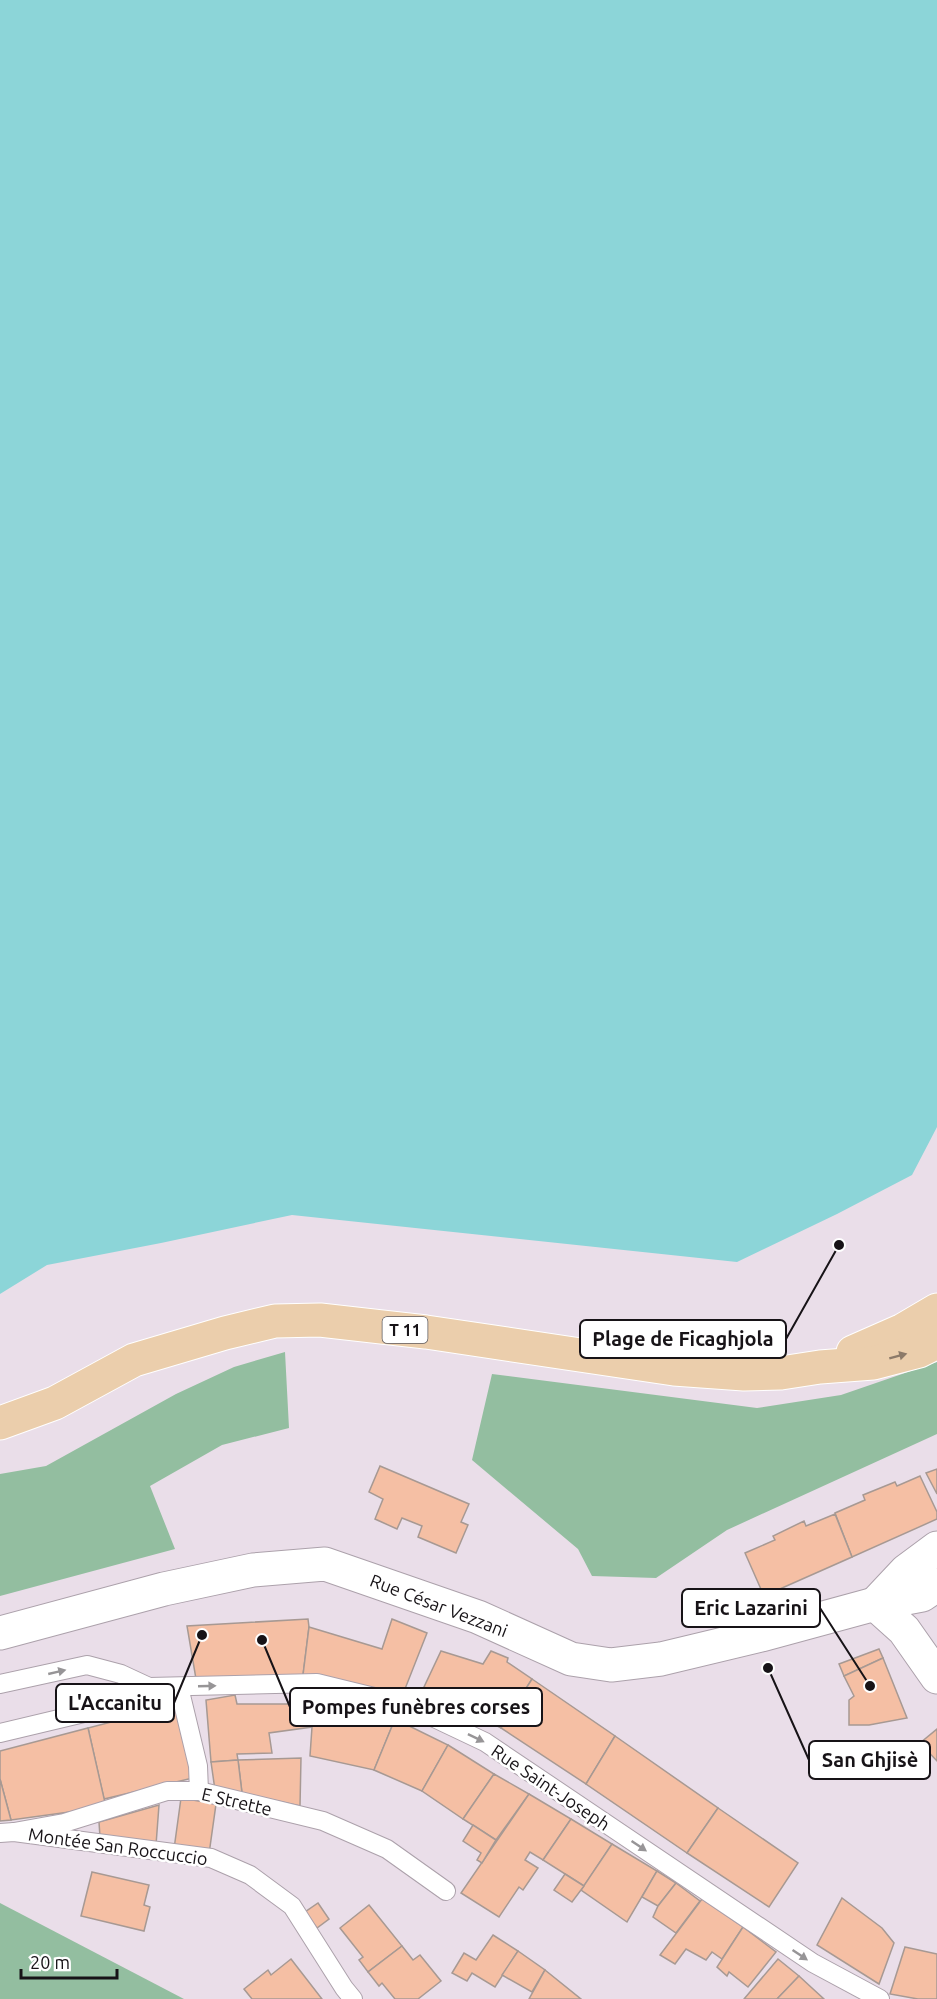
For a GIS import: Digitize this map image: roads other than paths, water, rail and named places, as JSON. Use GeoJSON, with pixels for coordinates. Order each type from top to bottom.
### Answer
{"type":"FeatureCollection","features":[{"type":"Feature","properties":{"kind":"main road","name":"T 11"},"geometry":{"type":"LineString","coordinates":[[820,1367],[903,1330],[937,1310]]}},
{"type":"Feature","properties":{"kind":"main road","name":"T 11"},"geometry":{"type":"LineString","coordinates":[[0,1423],[55,1403],[134,1360],[275,1321],[332,1321],[426,1332],[674,1369],[744,1374],[781,1373],[873,1363],[919,1351],[937,1342]]}},
{"type":"Feature","properties":{"kind":"main road"},"geometry":{"type":"LineString","coordinates":[[937,1548],[906,1571],[874,1604],[904,1630],[937,1677]]}},
{"type":"Feature","properties":{"kind":"main road","name":"Rue César Vezzani"},"geometry":{"type":"LineString","coordinates":[[0,1633],[164,1589],[253,1570],[325,1564],[478,1617],[571,1659],[611,1665],[661,1659],[761,1635],[874,1604],[922,1595],[937,1585]]}},
{"type":"Feature","properties":{"kind":"lane"},"geometry":{"type":"LineString","coordinates":[[0,1684],[87,1665],[121,1674],[149,1687]]}},
{"type":"Feature","properties":{"kind":"lane","name":"Rue Saint-Joseph"},"geometry":{"type":"LineString","coordinates":[[149,1687],[317,1683],[407,1705],[485,1742],[813,1963],[880,1999]]}},
{"type":"Feature","properties":{"kind":"lane"},"geometry":{"type":"LineString","coordinates":[[0,1733],[126,1703],[149,1687]]}},
{"type":"Feature","properties":{"kind":"lane"},"geometry":{"type":"LineString","coordinates":[[179,1687],[198,1766],[199,1791]]}},
{"type":"Feature","properties":{"kind":"lane","name":"E Strette"},"geometry":{"type":"LineString","coordinates":[[7,1832],[64,1823],[167,1791],[199,1791],[323,1821],[387,1849],[446,1891]]}},
{"type":"Feature","properties":{"kind":"lane","name":"Montée San Roccuccio"},"geometry":{"type":"LineString","coordinates":[[7,1832],[212,1858],[250,1875],[292,1906],[353,1999]]}},
{"type":"Feature","properties":{"kind":"water"},"geometry":{"type":"Polygon","coordinates":[[[0,0],[937,0],[937,1127],[912,1175],[737,1262],[292,1215],[47,1265],[0,1294],[0,0]]]}},
{"type":"Feature","properties":{"kind":"place","name":"Plage de Ficaghjola"},"geometry":{"type":"Point","coordinates":[839,1245]}},
{"type":"Feature","properties":{"kind":"place","name":"L'Accanitu"},"geometry":{"type":"Point","coordinates":[202,1635]}},
{"type":"Feature","properties":{"kind":"place","name":"Pompes funèbres corses"},"geometry":{"type":"Point","coordinates":[262,1640]}},
{"type":"Feature","properties":{"kind":"place","name":"San Ghjisè"},"geometry":{"type":"Point","coordinates":[768,1668]}},
{"type":"Feature","properties":{"kind":"place","name":"Eric Lazarini"},"geometry":{"type":"Point","coordinates":[870,1686]}}]}
